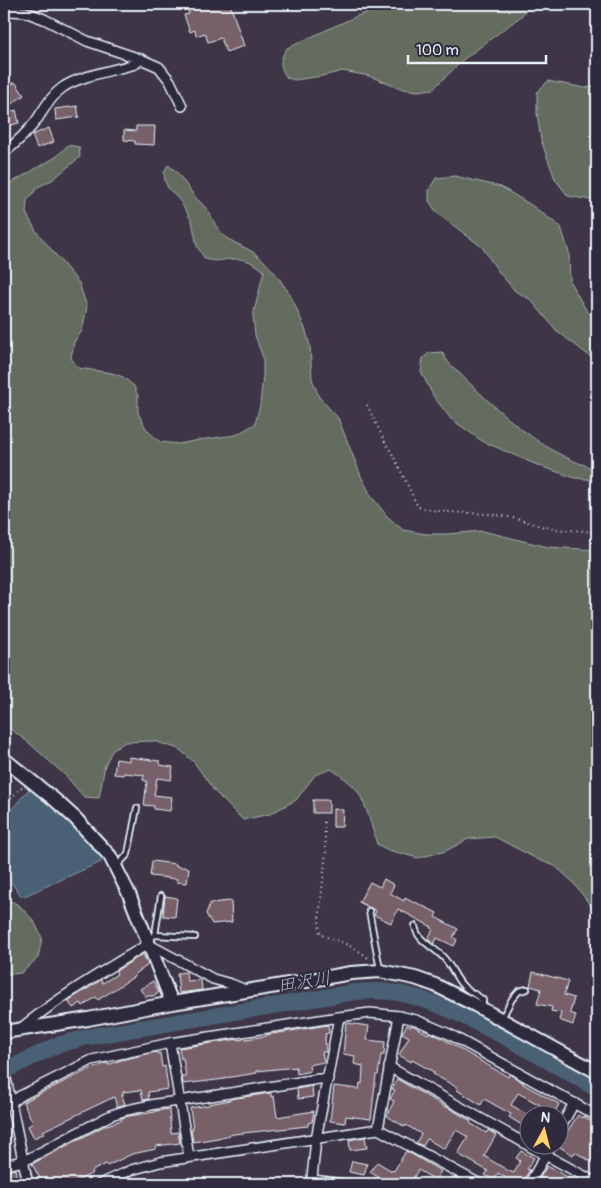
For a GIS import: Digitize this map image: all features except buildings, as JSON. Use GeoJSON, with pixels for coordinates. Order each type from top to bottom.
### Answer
{"type":"FeatureCollection","features":[{"type":"Feature","properties":{"kind":"street"},"geometry":{"type":"LineString","coordinates":[[4,14],[11,11],[25,12],[44,19],[88,41],[159,67],[170,81],[182,106]]}},
{"type":"Feature","properties":{"kind":"street"},"geometry":{"type":"LineString","coordinates":[[4,153],[22,138],[53,96],[64,86],[86,77],[135,64],[141,59]]}},
{"type":"Feature","properties":{"kind":"street"},"geometry":{"type":"LineString","coordinates":[[4,759],[55,800],[110,856],[150,940],[172,1003]]}},
{"type":"Feature","properties":{"kind":"street"},"geometry":{"type":"LineString","coordinates":[[150,940],[213,979],[248,991]]}},
{"type":"Feature","properties":{"kind":"street"},"geometry":{"type":"LineString","coordinates":[[20,1029],[40,1012],[150,940]]}},
{"type":"Feature","properties":{"kind":"street"},"geometry":{"type":"LineString","coordinates":[[4,1032],[88,1019],[351,972],[378,971],[415,978],[435,985],[481,1008],[597,1072]]}},
{"type":"Feature","properties":{"kind":"street"},"geometry":{"type":"LineString","coordinates":[[7,1104],[92,1060],[170,1043],[370,1013],[416,1020],[449,1034],[597,1116]]}},
{"type":"Feature","properties":{"kind":"street"},"geometry":{"type":"LineString","coordinates":[[378,1128],[399,1016]]}},
{"type":"Feature","properties":{"kind":"street"},"geometry":{"type":"LineString","coordinates":[[339,1017],[316,1139],[312,1178],[313,1180],[344,1184]]}},
{"type":"Feature","properties":{"kind":"street"},"geometry":{"type":"LineString","coordinates":[[170,1043],[189,1158]]}},
{"type":"Feature","properties":{"kind":"street"},"geometry":{"type":"LineString","coordinates":[[389,1067],[518,1139]]}},
{"type":"Feature","properties":{"kind":"street"},"geometry":{"type":"LineString","coordinates":[[4,1069],[7,1104],[24,1160],[28,1184]]}},
{"type":"Feature","properties":{"kind":"street"},"geometry":{"type":"LineString","coordinates":[[4,1165],[24,1160],[111,1115],[127,1110],[156,1104],[328,1079]]}},
{"type":"Feature","properties":{"kind":"street"},"geometry":{"type":"LineString","coordinates":[[568,1114],[574,1103]]}},
{"type":"Feature","properties":{"kind":"street"},"geometry":{"type":"LineString","coordinates":[[100,1184],[131,1170],[160,1162],[378,1128],[480,1184]]}},
{"type":"Feature","properties":{"kind":"street"},"geometry":{"type":"LineString","coordinates":[[529,1184],[545,1156]]}},
{"type":"Feature","properties":{"kind":"street"},"geometry":{"type":"LineString","coordinates":[[548,1156],[597,1183]]}},
{"type":"Feature","properties":{"kind":"lane"},"geometry":{"type":"LineString","coordinates":[[116,867],[128,854],[137,808]]}},
{"type":"Feature","properties":{"kind":"lane"},"geometry":{"type":"LineString","coordinates":[[161,896],[150,940],[195,936]]}},
{"type":"Feature","properties":{"kind":"lane"},"geometry":{"type":"LineString","coordinates":[[369,911],[378,971]]}},
{"type":"Feature","properties":{"kind":"lane"},"geometry":{"type":"LineString","coordinates":[[415,926],[420,937],[444,958],[464,987],[483,1000],[481,1008]]}},
{"type":"Feature","properties":{"kind":"lane"},"geometry":{"type":"LineString","coordinates":[[501,1020],[518,991],[527,989]]}},
{"type":"Feature","properties":{"kind":"path"},"geometry":{"type":"LineString","coordinates":[[367,405],[418,507],[430,511],[502,516],[558,530],[589,531],[597,534]]}},
{"type":"Feature","properties":{"kind":"path"},"geometry":{"type":"LineString","coordinates":[[4,806],[29,780]]}},
{"type":"Feature","properties":{"kind":"path"},"geometry":{"type":"LineString","coordinates":[[324,822],[326,851],[319,920],[320,934],[343,942],[368,957],[378,971]]}},
{"type":"Feature","properties":{"kind":"green space"},"geometry":{"type":"Polygon","coordinates":[[[393,4],[532,4],[520,17],[464,59],[433,89],[418,91],[403,89],[369,76],[343,71],[295,80],[287,78],[282,70],[281,63],[282,56],[287,48],[357,16],[393,4]]]}},
{"type":"Feature","properties":{"kind":"green space"},"geometry":{"type":"Polygon","coordinates":[[[548,81],[585,88],[597,86],[597,201],[568,196],[555,179],[541,140],[537,113],[537,92],[548,81]]]}},
{"type":"Feature","properties":{"kind":"green space"},"geometry":{"type":"Polygon","coordinates":[[[68,145],[79,147],[80,157],[52,180],[38,187],[27,201],[26,213],[36,231],[79,283],[87,307],[82,331],[74,342],[71,358],[78,368],[112,373],[123,377],[134,386],[138,396],[138,413],[147,430],[160,442],[179,444],[236,435],[255,424],[260,405],[263,376],[263,358],[255,335],[253,316],[264,271],[243,259],[217,261],[205,259],[197,246],[192,221],[165,181],[164,172],[168,165],[176,171],[196,198],[208,210],[217,227],[226,238],[253,252],[264,261],[276,274],[291,296],[306,331],[310,346],[312,379],[319,397],[338,418],[371,496],[387,516],[403,530],[426,534],[483,531],[548,547],[597,550],[597,919],[591,906],[572,881],[555,866],[539,860],[495,837],[468,839],[446,851],[418,858],[388,850],[377,844],[367,810],[358,792],[349,782],[331,769],[315,775],[296,800],[270,814],[243,820],[215,792],[194,762],[179,749],[154,741],[125,742],[112,751],[105,765],[99,798],[84,797],[66,776],[28,742],[4,724],[4,187],[56,157],[68,145]]]}},
{"type":"Feature","properties":{"kind":"green space"},"geometry":{"type":"Polygon","coordinates":[[[455,176],[501,187],[531,205],[561,227],[569,253],[570,282],[586,310],[597,320],[597,362],[556,330],[531,300],[515,291],[498,271],[482,247],[437,213],[429,201],[429,190],[436,178],[455,176]]]}},
{"type":"Feature","properties":{"kind":"green space"},"geometry":{"type":"Polygon","coordinates":[[[442,352],[448,362],[516,425],[555,452],[597,469],[597,480],[575,478],[537,465],[482,441],[451,419],[434,397],[421,372],[423,358],[429,353],[442,352]]]}},
{"type":"Feature","properties":{"kind":"green space"},"geometry":{"type":"Polygon","coordinates":[[[4,897],[20,906],[34,921],[42,938],[38,958],[21,973],[4,975],[4,897]]]}},
{"type":"Feature","properties":{"kind":"water"},"geometry":{"type":"Polygon","coordinates":[[[30,788],[77,826],[102,859],[101,862],[22,897],[4,873],[4,818],[30,788]]]}},
{"type":"Feature","properties":{"kind":"waterway","name":"田沢川"},"geometry":{"type":"LineString","coordinates":[[4,1071],[57,1045],[88,1037],[355,992],[381,991],[416,997],[452,1011],[518,1044],[597,1089]]}}]}
